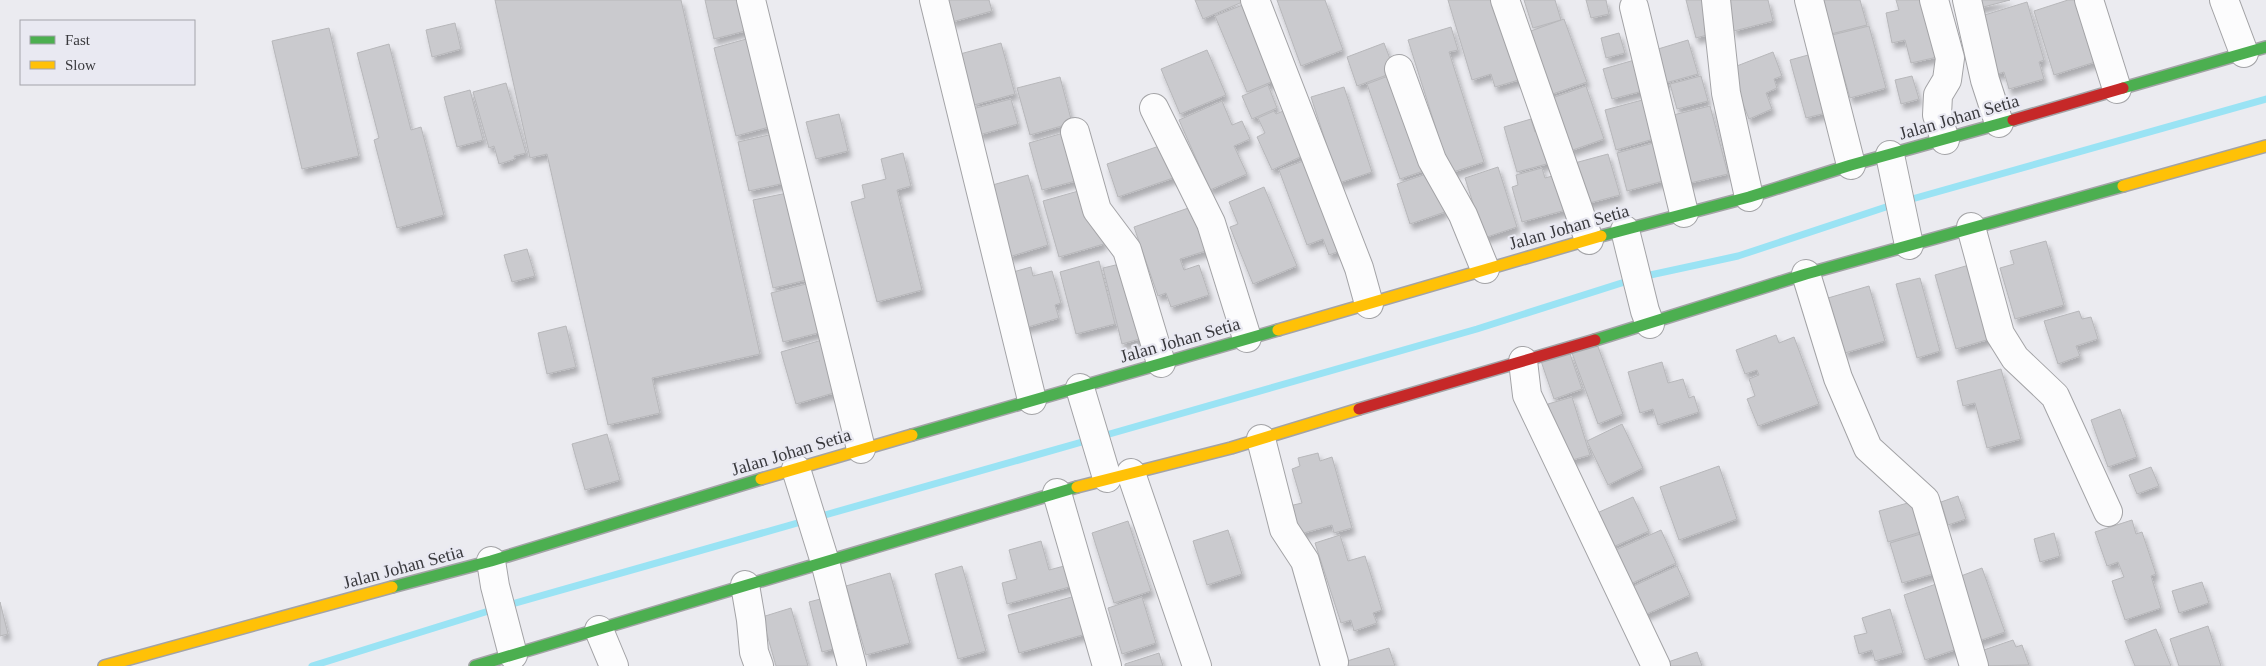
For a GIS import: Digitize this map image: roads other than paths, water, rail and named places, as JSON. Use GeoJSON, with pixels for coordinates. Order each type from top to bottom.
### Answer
{"type":"FeatureCollection","features":[{"type":"Feature","properties":{"kind":"main road","name":"Jalan Johan Setia"},"geometry":{"type":"LineString","coordinates":[[104,666],[183,643],[493,574],[796,469],[861,449],[1029,387],[1080,388],[1158,351],[1364,287],[1485,269],[1589,240],[1628,242],[1684,213],[1749,197],[1851,165],[1892,166],[1945,140],[2115,82],[2255,50]]}},
{"type":"Feature","properties":{"kind":"main road"},"geometry":{"type":"LineString","coordinates":[[475,666],[511,647],[599,630],[745,585],[823,554],[1057,493],[1114,471],[1261,439],[1523,361],[1648,317],[1806,274],[1907,236],[1971,227],[2266,146]]}},
{"type":"Feature","properties":{"kind":"street"},"geometry":{"type":"LineString","coordinates":[[751,0],[861,449]]}},
{"type":"Feature","properties":{"kind":"street"},"geometry":{"type":"LineString","coordinates":[[934,0],[1029,387]]}},
{"type":"Feature","properties":{"kind":"street"},"geometry":{"type":"LineString","coordinates":[[1255,0],[1364,287]]}},
{"type":"Feature","properties":{"kind":"street"},"geometry":{"type":"LineString","coordinates":[[1505,0],[1589,240]]}},
{"type":"Feature","properties":{"kind":"street"},"geometry":{"type":"LineString","coordinates":[[1716,0],[1726,93],[1749,197]]}},
{"type":"Feature","properties":{"kind":"street"},"geometry":{"type":"LineString","coordinates":[[1809,0],[1851,165]]}},
{"type":"Feature","properties":{"kind":"street"},"geometry":{"type":"LineString","coordinates":[[1934,0],[1950,58],[1947,80],[1938,95],[1937,115],[1945,140]]}},
{"type":"Feature","properties":{"kind":"street"},"geometry":{"type":"LineString","coordinates":[[1966,0],[1985,80],[1999,123]]}},
{"type":"Feature","properties":{"kind":"street"},"geometry":{"type":"LineString","coordinates":[[2089,0],[2115,82]]}},
{"type":"Feature","properties":{"kind":"street"},"geometry":{"type":"LineString","coordinates":[[2224,0],[2255,50]]}},
{"type":"Feature","properties":{"kind":"street"},"geometry":{"type":"LineString","coordinates":[[1634,7],[1684,213]]}},
{"type":"Feature","properties":{"kind":"street"},"geometry":{"type":"LineString","coordinates":[[1400,69],[1432,160],[1463,215],[1485,269]]}},
{"type":"Feature","properties":{"kind":"street"},"geometry":{"type":"LineString","coordinates":[[1154,108],[1211,223],[1243,324]]}},
{"type":"Feature","properties":{"kind":"street"},"geometry":{"type":"LineString","coordinates":[[1075,132],[1097,210],[1127,250],[1158,351]]}},
{"type":"Feature","properties":{"kind":"street"},"geometry":{"type":"LineString","coordinates":[[1892,166],[1907,236]]}},
{"type":"Feature","properties":{"kind":"street"},"geometry":{"type":"LineString","coordinates":[[1971,227],[2000,334],[2015,358],[2055,396],[2108,512]]}},
{"type":"Feature","properties":{"kind":"street"},"geometry":{"type":"LineString","coordinates":[[1628,242],[1648,317]]}},
{"type":"Feature","properties":{"kind":"street"},"geometry":{"type":"LineString","coordinates":[[1806,274],[1838,378],[1868,448],[1925,500],[1974,666]]}},
{"type":"Feature","properties":{"kind":"street"},"geometry":{"type":"LineString","coordinates":[[1523,361],[1527,395],[1656,666]]}},
{"type":"Feature","properties":{"kind":"street"},"geometry":{"type":"LineString","coordinates":[[1080,388],[1088,417],[1114,471],[1197,666]]}},
{"type":"Feature","properties":{"kind":"street"},"geometry":{"type":"LineString","coordinates":[[1261,439],[1284,529],[1305,561],[1334,662]]}},
{"type":"Feature","properties":{"kind":"street"},"geometry":{"type":"LineString","coordinates":[[796,469],[823,554],[852,666]]}},
{"type":"Feature","properties":{"kind":"street"},"geometry":{"type":"LineString","coordinates":[[1057,493],[1107,666]]}},
{"type":"Feature","properties":{"kind":"street"},"geometry":{"type":"LineString","coordinates":[[493,574],[511,647]]}},
{"type":"Feature","properties":{"kind":"street"},"geometry":{"type":"LineString","coordinates":[[745,585],[754,652],[758,666]]}},
{"type":"Feature","properties":{"kind":"street"},"geometry":{"type":"LineString","coordinates":[[599,630],[614,666]]}},
{"type":"Feature","properties":{"kind":"waterway"},"geometry":{"type":"LineString","coordinates":[[1905,201],[2266,99]]}},
{"type":"Feature","properties":{"kind":"waterway"},"geometry":{"type":"LineString","coordinates":[[1641,277],[1738,256],[1895,204]]}},
{"type":"Feature","properties":{"kind":"waterway"},"geometry":{"type":"LineString","coordinates":[[1099,437],[1477,329],[1631,280]]}},
{"type":"Feature","properties":{"kind":"waterway"},"geometry":{"type":"LineString","coordinates":[[818,517],[1089,440]]}},
{"type":"Feature","properties":{"kind":"waterway"},"geometry":{"type":"LineString","coordinates":[[505,606],[808,520]]}},
{"type":"Feature","properties":{"kind":"waterway"},"geometry":{"type":"LineString","coordinates":[[312,666],[495,609]]}}]}
